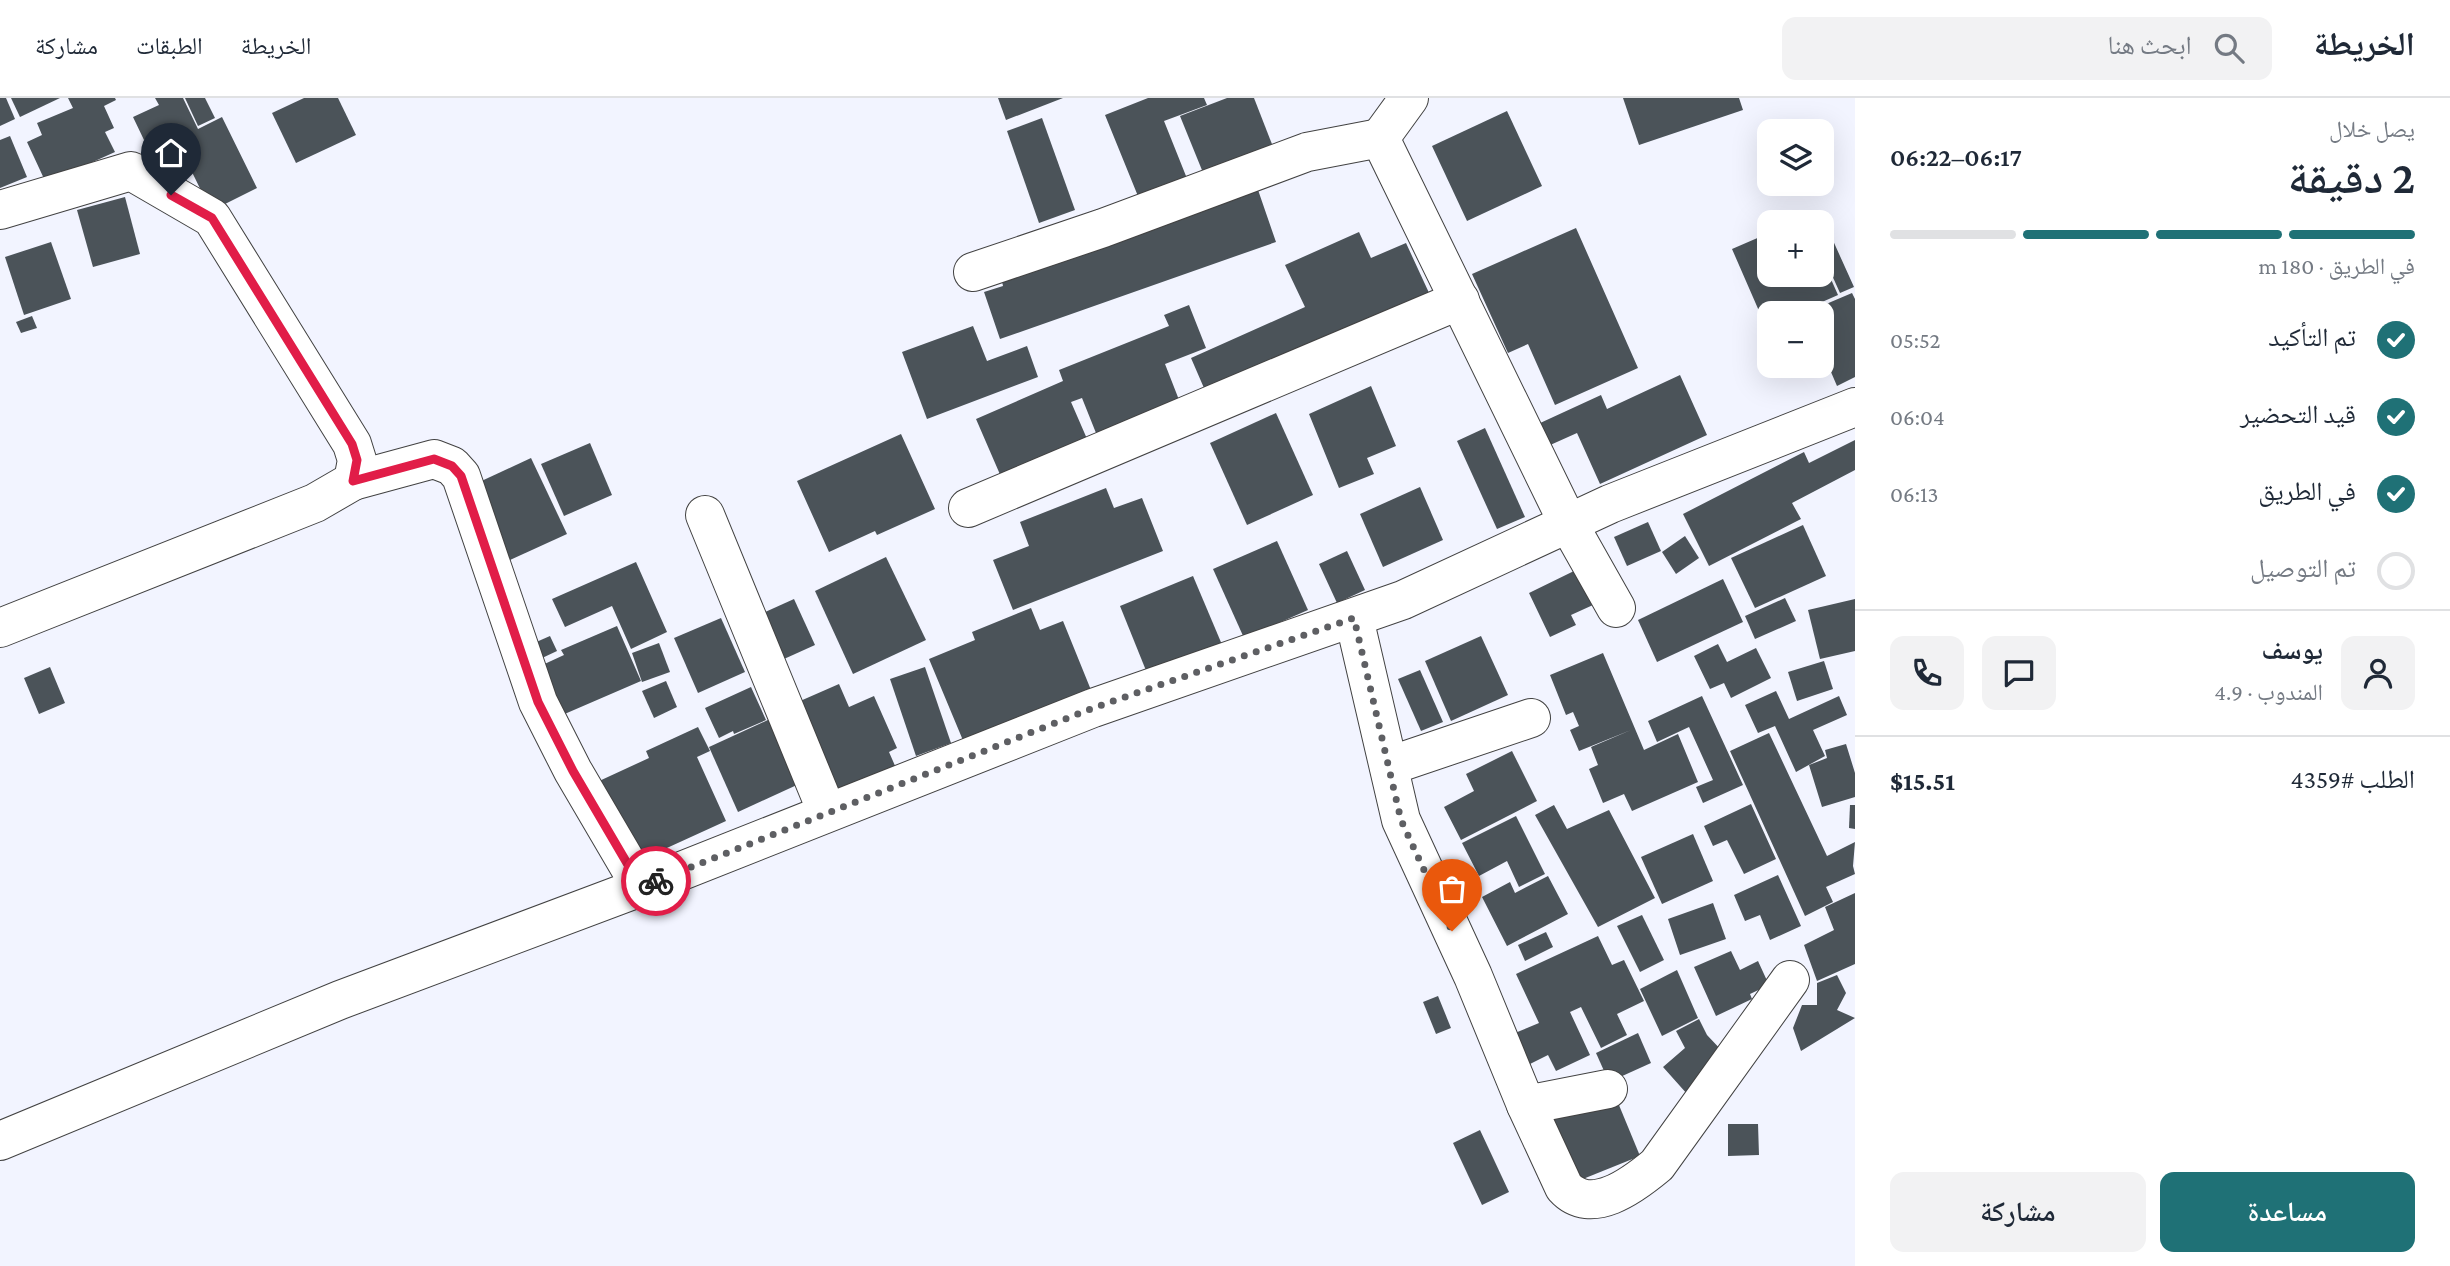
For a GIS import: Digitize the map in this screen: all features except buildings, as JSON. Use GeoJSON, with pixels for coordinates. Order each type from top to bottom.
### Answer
{"type":"FeatureCollection","features":[{"type":"Feature","properties":{"kind":"street"},"geometry":{"type":"LineString","coordinates":[[973,272],[1103,228],[1307,152],[1380,138],[1409,98]]}},
{"type":"Feature","properties":{"kind":"street"},"geometry":{"type":"LineString","coordinates":[[1380,138],[1568,523],[1616,608]]}},
{"type":"Feature","properties":{"kind":"street"},"geometry":{"type":"LineString","coordinates":[[0,210],[131,171],[212,218],[352,444],[357,460],[353,481]]}},
{"type":"Feature","properties":{"kind":"street"},"geometry":{"type":"LineString","coordinates":[[968,508],[1460,300]]}},
{"type":"Feature","properties":{"kind":"street"},"geometry":{"type":"LineString","coordinates":[[0,1141],[340,1000],[641,887],[1093,708],[1403,600],[1609,504],[1855,407]]}},
{"type":"Feature","properties":{"kind":"street"},"geometry":{"type":"LineString","coordinates":[[0,628],[315,503],[353,481],[434,459],[452,466],[461,476],[538,702],[573,771],[641,887]]}},
{"type":"Feature","properties":{"kind":"street"},"geometry":{"type":"LineString","coordinates":[[705,514],[827,812]]}},
{"type":"Feature","properties":{"kind":"street"},"geometry":{"type":"LineString","coordinates":[[1354,618],[1401,820],[1473,976],[1526,1105],[1564,1187],[1570,1193],[1586,1200],[1594,1200],[1618,1192],[1657,1165],[1790,980]]}},
{"type":"Feature","properties":{"kind":"street"},"geometry":{"type":"LineString","coordinates":[[1389,766],[1531,719]]}},
{"type":"Feature","properties":{"kind":"street"},"geometry":{"type":"LineString","coordinates":[[1526,1105],[1608,1089]]}},
{"type":"Feature","properties":{"kind":"way so far"},"geometry":{"type":"LineString","coordinates":[[656,881],[1093,708],[1354,618],[1401,820],[1452,931]]}},
{"type":"Feature","properties":{"kind":"route"},"geometry":{"type":"LineString","coordinates":[[171,195],[212,218],[352,444],[357,460],[353,481],[434,459],[452,466],[461,476],[538,702],[573,771],[641,887],[656,881]]}}]}
